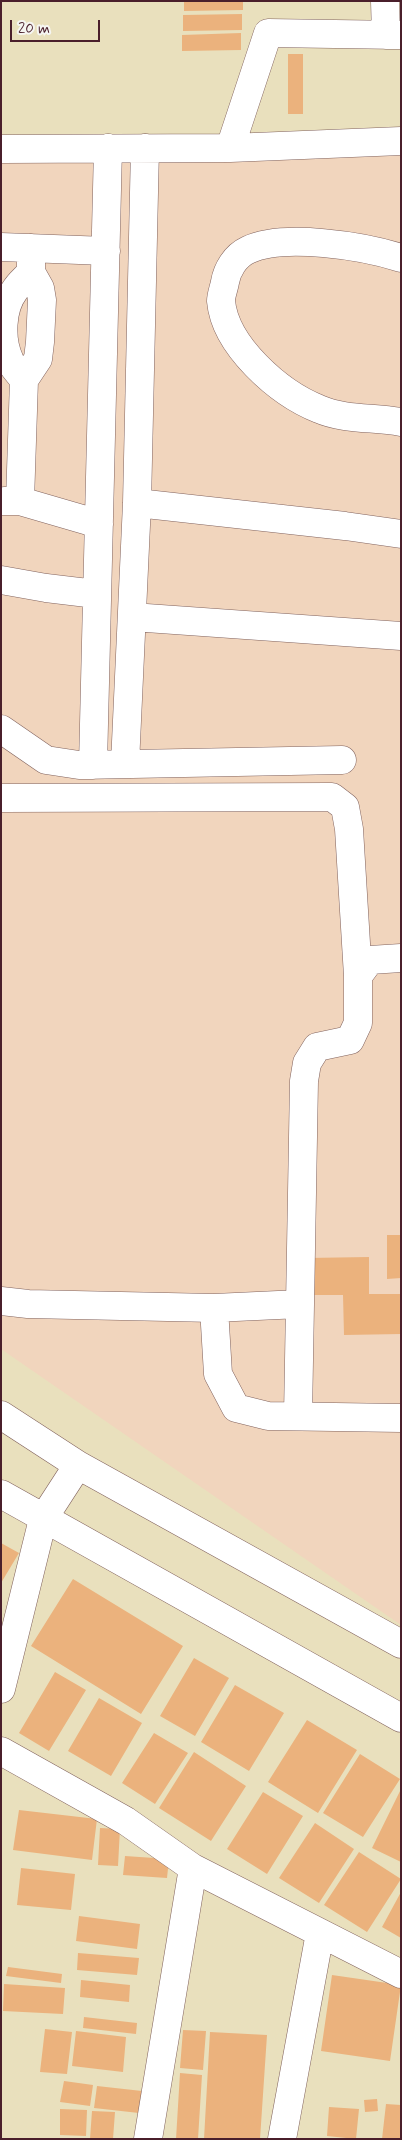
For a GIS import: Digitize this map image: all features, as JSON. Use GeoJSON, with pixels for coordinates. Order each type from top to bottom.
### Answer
{"type":"FeatureCollection","features":[{"type":"Feature","properties":{"kind":"street"},"geometry":{"type":"LineString","coordinates":[[230,148],[268,33],[393,35],[386,1]]}},
{"type":"Feature","properties":{"kind":"street"},"geometry":{"type":"LineString","coordinates":[[1,149],[230,148],[401,141]]}},
{"type":"Feature","properties":{"kind":"street"},"geometry":{"type":"LineString","coordinates":[[93,765],[108,148]]}},
{"type":"Feature","properties":{"kind":"street"},"geometry":{"type":"LineString","coordinates":[[126,764],[137,503],[145,148]]}},
{"type":"Feature","properties":{"kind":"street"},"geometry":{"type":"LineString","coordinates":[[401,258],[342,245],[306,242],[270,244],[247,250],[227,269],[221,300],[231,333],[259,370],[294,396],[319,410],[346,416],[401,422]]}},
{"type":"Feature","properties":{"kind":"street"},"geometry":{"type":"LineString","coordinates":[[1,247],[31,260],[106,251]]}},
{"type":"Feature","properties":{"kind":"street"},"geometry":{"type":"LineString","coordinates":[[24,380],[10,363],[5,348],[3,332],[7,304],[31,260]]}},
{"type":"Feature","properties":{"kind":"street"},"geometry":{"type":"LineString","coordinates":[[31,260],[40,288],[40,342],[38,359],[24,380],[11,501],[99,524]]}},
{"type":"Feature","properties":{"kind":"street"},"geometry":{"type":"LineString","coordinates":[[137,503],[401,534]]}},
{"type":"Feature","properties":{"kind":"street"},"geometry":{"type":"LineString","coordinates":[[1,580],[96,594]]}},
{"type":"Feature","properties":{"kind":"street"},"geometry":{"type":"LineString","coordinates":[[132,617],[401,636]]}},
{"type":"Feature","properties":{"kind":"street"},"geometry":{"type":"LineString","coordinates":[[1,728],[22,746],[46,760],[93,765],[342,760]]}},
{"type":"Feature","properties":{"kind":"street"},"geometry":{"type":"LineString","coordinates":[[1,798],[332,797],[345,807],[349,829],[358,976],[358,1023],[350,1040],[317,1047],[307,1064],[304,1081],[298,1416]]}},
{"type":"Feature","properties":{"kind":"street"},"geometry":{"type":"LineString","coordinates":[[358,976],[370,960],[401,958]]}},
{"type":"Feature","properties":{"kind":"street"},"geometry":{"type":"LineString","coordinates":[[1,1301],[28,1304],[214,1308],[300,1304]]}},
{"type":"Feature","properties":{"kind":"street"},"geometry":{"type":"LineString","coordinates":[[214,1308],[218,1374],[236,1408],[268,1416],[401,1418]]}},
{"type":"Feature","properties":{"kind":"street"},"geometry":{"type":"LineString","coordinates":[[1,1415],[78,1465],[401,1644]]}},
{"type":"Feature","properties":{"kind":"street"},"geometry":{"type":"LineString","coordinates":[[1,1689],[44,1519],[78,1465]]}},
{"type":"Feature","properties":{"kind":"street"},"geometry":{"type":"LineString","coordinates":[[1,1494],[401,1718]]}},
{"type":"Feature","properties":{"kind":"street"},"geometry":{"type":"LineString","coordinates":[[1,1752],[126,1821],[193,1868],[401,1974]]}},
{"type":"Feature","properties":{"kind":"street"},"geometry":{"type":"LineString","coordinates":[[148,2139],[193,1868]]}},
{"type":"Feature","properties":{"kind":"street"},"geometry":{"type":"LineString","coordinates":[[282,2139],[320,1933]]}},
{"type":"Feature","properties":{"kind":"shaded area"},"geometry":{"type":"Polygon","coordinates":[[[1,141],[401,152],[401,1625],[1,1349],[1,141]]]}},
{"type":"Feature","properties":{"kind":"building"},"geometry":{"type":"Polygon","coordinates":[[[184,1],[243,1],[243,10],[184,11],[184,1]]]}},
{"type":"Feature","properties":{"kind":"building"},"geometry":{"type":"Polygon","coordinates":[[[242,14],[242,30],[183,31],[183,15],[242,14]]]}},
{"type":"Feature","properties":{"kind":"building"},"geometry":{"type":"Polygon","coordinates":[[[241,33],[241,50],[182,51],[182,35],[241,33]]]}},
{"type":"Feature","properties":{"kind":"building"},"geometry":{"type":"Polygon","coordinates":[[[288,54],[303,54],[303,114],[288,114],[288,54]]]}},
{"type":"Feature","properties":{"kind":"building"},"geometry":{"type":"Polygon","coordinates":[[[387,1235],[401,1235],[401,1278],[387,1279],[387,1235]]]}},
{"type":"Feature","properties":{"kind":"building"},"geometry":{"type":"Polygon","coordinates":[[[369,1257],[369,1294],[401,1294],[401,1334],[344,1335],[343,1295],[307,1295],[307,1258],[369,1257]]]}},
{"type":"Feature","properties":{"kind":"building"},"geometry":{"type":"Polygon","coordinates":[[[1,1543],[19,1553],[1,1583],[1,1543]]]}},
{"type":"Feature","properties":{"kind":"building"},"geometry":{"type":"Polygon","coordinates":[[[73,1579],[183,1646],[141,1714],[31,1646],[73,1579]]]}},
{"type":"Feature","properties":{"kind":"building"},"geometry":{"type":"Polygon","coordinates":[[[194,1658],[229,1678],[195,1736],[160,1716],[194,1658]]]}},
{"type":"Feature","properties":{"kind":"building"},"geometry":{"type":"Polygon","coordinates":[[[55,1672],[86,1690],[49,1751],[19,1733],[55,1672]]]}},
{"type":"Feature","properties":{"kind":"building"},"geometry":{"type":"Polygon","coordinates":[[[235,1685],[284,1713],[249,1771],[201,1742],[235,1685]]]}},
{"type":"Feature","properties":{"kind":"building"},"geometry":{"type":"Polygon","coordinates":[[[99,1698],[142,1723],[111,1776],[68,1751],[99,1698]]]}},
{"type":"Feature","properties":{"kind":"building"},"geometry":{"type":"Polygon","coordinates":[[[307,1720],[357,1750],[318,1813],[268,1782],[307,1720]]]}},
{"type":"Feature","properties":{"kind":"building"},"geometry":{"type":"Polygon","coordinates":[[[154,1733],[188,1753],[155,1804],[122,1783],[154,1733]]]}},
{"type":"Feature","properties":{"kind":"building"},"geometry":{"type":"Polygon","coordinates":[[[194,1752],[246,1786],[211,1841],[159,1808],[194,1752]]]}},
{"type":"Feature","properties":{"kind":"building"},"geometry":{"type":"Polygon","coordinates":[[[360,1754],[400,1779],[363,1837],[323,1813],[360,1754]]]}},
{"type":"Feature","properties":{"kind":"building"},"geometry":{"type":"Polygon","coordinates":[[[401,1789],[401,1862],[372,1848],[401,1789]]]}},
{"type":"Feature","properties":{"kind":"building"},"geometry":{"type":"Polygon","coordinates":[[[263,1792],[303,1816],[267,1874],[227,1849],[263,1792]]]}},
{"type":"Feature","properties":{"kind":"building"},"geometry":{"type":"Polygon","coordinates":[[[19,1810],[97,1819],[92,1860],[13,1850],[19,1810]]]}},
{"type":"Feature","properties":{"kind":"building"},"geometry":{"type":"Polygon","coordinates":[[[315,1823],[354,1849],[319,1903],[279,1878],[315,1823]]]}},
{"type":"Feature","properties":{"kind":"building"},"geometry":{"type":"Polygon","coordinates":[[[100,1828],[120,1829],[118,1866],[98,1865],[100,1828]]]}},
{"type":"Feature","properties":{"kind":"building"},"geometry":{"type":"Polygon","coordinates":[[[359,1852],[401,1879],[367,1932],[324,1905],[359,1852]]]}},
{"type":"Feature","properties":{"kind":"building"},"geometry":{"type":"Polygon","coordinates":[[[125,1856],[169,1859],[167,1878],[123,1875],[125,1856]]]}},
{"type":"Feature","properties":{"kind":"building"},"geometry":{"type":"Polygon","coordinates":[[[21,1868],[75,1874],[71,1910],[17,1905],[21,1868]]]}},
{"type":"Feature","properties":{"kind":"building"},"geometry":{"type":"Polygon","coordinates":[[[401,1892],[401,1938],[382,1927],[401,1892]]]}},
{"type":"Feature","properties":{"kind":"building"},"geometry":{"type":"Polygon","coordinates":[[[79,1916],[140,1924],[137,1949],[76,1941],[79,1916]]]}},
{"type":"Feature","properties":{"kind":"building"},"geometry":{"type":"Polygon","coordinates":[[[78,1953],[139,1958],[137,1975],[77,1970],[78,1953]]]}},
{"type":"Feature","properties":{"kind":"building"},"geometry":{"type":"Polygon","coordinates":[[[8,1967],[62,1974],[61,1983],[6,1976],[8,1967]]]}},
{"type":"Feature","properties":{"kind":"building"},"geometry":{"type":"Polygon","coordinates":[[[332,1975],[401,1985],[390,2061],[321,2051],[332,1975]]]}},
{"type":"Feature","properties":{"kind":"building"},"geometry":{"type":"Polygon","coordinates":[[[81,1980],[130,1985],[129,2002],[80,1997],[81,1980]]]}},
{"type":"Feature","properties":{"kind":"building"},"geometry":{"type":"Polygon","coordinates":[[[4,1984],[65,1988],[63,2014],[3,2011],[4,1984]]]}},
{"type":"Feature","properties":{"kind":"building"},"geometry":{"type":"Polygon","coordinates":[[[84,2017],[137,2023],[136,2034],[83,2028],[84,2017]]]}},
{"type":"Feature","properties":{"kind":"building"},"geometry":{"type":"Polygon","coordinates":[[[45,2029],[72,2032],[67,2074],[40,2072],[45,2029]]]}},
{"type":"Feature","properties":{"kind":"building"},"geometry":{"type":"Polygon","coordinates":[[[183,2030],[206,2031],[203,2070],[180,2068],[183,2030]]]}},
{"type":"Feature","properties":{"kind":"building"},"geometry":{"type":"Polygon","coordinates":[[[76,2031],[126,2037],[123,2072],[72,2066],[76,2031]]]}},
{"type":"Feature","properties":{"kind":"building"},"geometry":{"type":"Polygon","coordinates":[[[210,2032],[267,2035],[260,2139],[204,2139],[210,2032]]]}},
{"type":"Feature","properties":{"kind":"building"},"geometry":{"type":"Polygon","coordinates":[[[180,2073],[202,2075],[198,2139],[176,2139],[180,2073]]]}},
{"type":"Feature","properties":{"kind":"building"},"geometry":{"type":"Polygon","coordinates":[[[64,2081],[93,2085],[90,2106],[60,2102],[64,2081]]]}},
{"type":"Feature","properties":{"kind":"building"},"geometry":{"type":"Polygon","coordinates":[[[97,2086],[142,2091],[139,2113],[94,2108],[97,2086]]]}},
{"type":"Feature","properties":{"kind":"building"},"geometry":{"type":"Polygon","coordinates":[[[377,2099],[378,2111],[365,2112],[364,2100],[377,2099]]]}},
{"type":"Feature","properties":{"kind":"building"},"geometry":{"type":"Polygon","coordinates":[[[386,2104],[401,2105],[401,2139],[382,2139],[386,2104]]]}},
{"type":"Feature","properties":{"kind":"building"},"geometry":{"type":"Polygon","coordinates":[[[329,2107],[359,2109],[356,2139],[327,2136],[329,2107]]]}},
{"type":"Feature","properties":{"kind":"building"},"geometry":{"type":"Polygon","coordinates":[[[60,2109],[87,2110],[86,2136],[60,2135],[60,2109]]]}},
{"type":"Feature","properties":{"kind":"building"},"geometry":{"type":"Polygon","coordinates":[[[92,2111],[115,2112],[113,2139],[90,2139],[92,2111]]]}}]}
